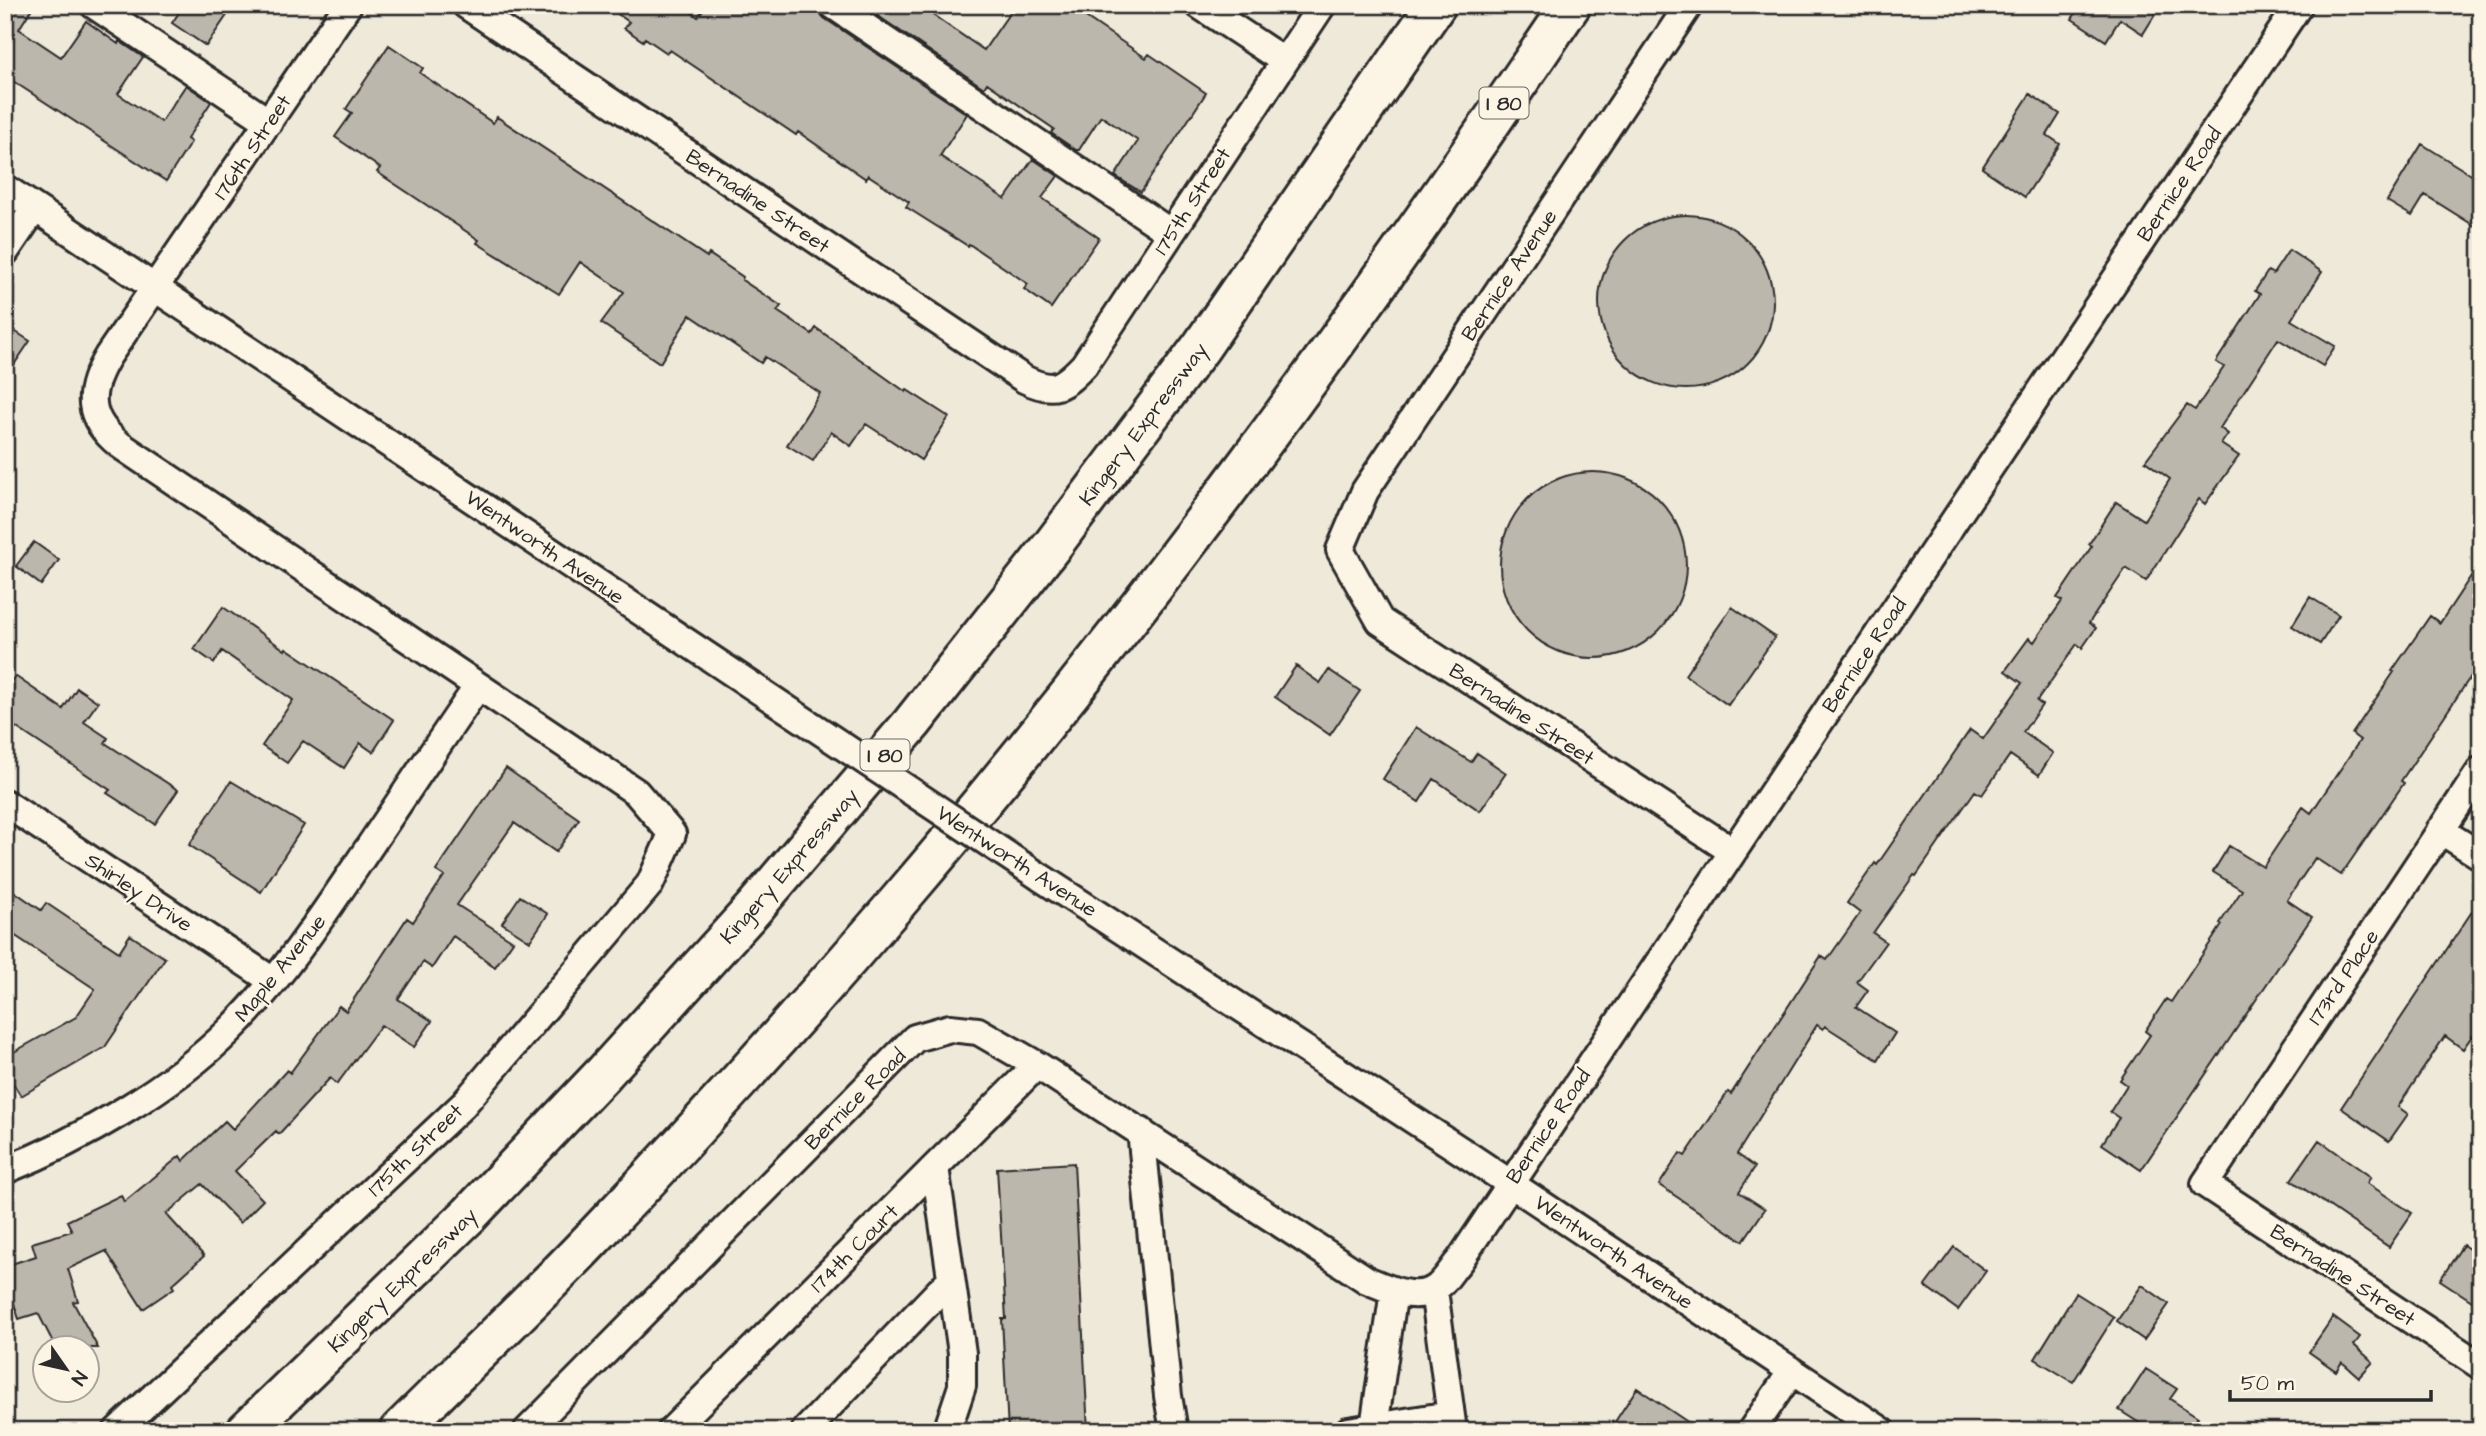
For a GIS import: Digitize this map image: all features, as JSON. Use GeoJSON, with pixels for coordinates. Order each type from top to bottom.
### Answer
{"type":"FeatureCollection","features":[{"type":"Feature","properties":{"kind":"highway","name":"Kingery Expressway"},"geometry":{"type":"LineString","coordinates":[[246,1431],[469,1215],[605,1072],[754,908],[912,723],[1052,545],[1201,347],[1436,5]]}},
{"type":"Feature","properties":{"kind":"highway","name":"I 80"},"geometry":{"type":"LineString","coordinates":[[398,1431],[586,1245],[679,1147],[834,975],[1007,771],[1144,599],[1308,379],[1571,5]]}},
{"type":"Feature","properties":{"kind":"street"},"geometry":{"type":"LineString","coordinates":[[94,5],[269,122]]}},
{"type":"Feature","properties":{"kind":"street","name":"176th Street"},"geometry":{"type":"LineString","coordinates":[[155,288],[348,5]]}},
{"type":"Feature","properties":{"kind":"street","name":"Bernadine Street"},"geometry":{"type":"LineString","coordinates":[[466,5],[1024,379],[1038,386],[1053,388]]}},
{"type":"Feature","properties":{"kind":"street"},"geometry":{"type":"LineString","coordinates":[[833,5],[1171,233]]}},
{"type":"Feature","properties":{"kind":"street"},"geometry":{"type":"LineString","coordinates":[[1199,5],[1284,61]]}},
{"type":"Feature","properties":{"kind":"street","name":"175th Street"},"geometry":{"type":"LineString","coordinates":[[1053,388],[1067,382],[1084,365],[1322,5]]}},
{"type":"Feature","properties":{"kind":"street","name":"Bernice Avenue"},"geometry":{"type":"LineString","coordinates":[[1340,550],[1365,491],[1689,5]]}},
{"type":"Feature","properties":{"kind":"street","name":"Bernice Road"},"geometry":{"type":"LineString","coordinates":[[527,1431],[915,1038],[950,1028],[978,1031],[1037,1065],[1367,1280],[1394,1291],[1415,1295],[1434,1290],[1460,1260],[2299,5]]}},
{"type":"Feature","properties":{"kind":"street","name":"Wentworth Avenue"},"geometry":{"type":"LineString","coordinates":[[5,188],[1040,877],[1510,1183],[1882,1431]]}},
{"type":"Feature","properties":{"kind":"street"},"geometry":{"type":"LineString","coordinates":[[5,252],[35,208]]}},
{"type":"Feature","properties":{"kind":"street"},"geometry":{"type":"LineString","coordinates":[[155,288],[99,371],[93,389],[92,407],[106,433],[478,686]]}},
{"type":"Feature","properties":{"kind":"street","name":"Bernadine Street"},"geometry":{"type":"LineString","coordinates":[[1340,550],[1380,621],[1732,851]]}},
{"type":"Feature","properties":{"kind":"street","name":"175th Street"},"geometry":{"type":"LineString","coordinates":[[117,1431],[463,1105],[650,884],[672,834],[636,792],[478,686]]}},
{"type":"Feature","properties":{"kind":"street","name":"Maple Avenue"},"geometry":{"type":"LineString","coordinates":[[5,1170],[64,1144],[124,1111],[183,1070],[230,1031],[321,919],[478,686]]}},
{"type":"Feature","properties":{"kind":"street","name":"173rd Place"},"geometry":{"type":"LineString","coordinates":[[2205,1184],[2481,770]]}},
{"type":"Feature","properties":{"kind":"street","name":"Shirley Drive"},"geometry":{"type":"LineString","coordinates":[[5,803],[273,981]]}},
{"type":"Feature","properties":{"kind":"street"},"geometry":{"type":"LineString","coordinates":[[2440,830],[2481,856]]}},
{"type":"Feature","properties":{"kind":"street","name":"174th Court"},"geometry":{"type":"LineString","coordinates":[[671,1431],[1037,1065]]}},
{"type":"Feature","properties":{"kind":"street"},"geometry":{"type":"LineString","coordinates":[[1141,1131],[1168,1396],[1174,1431]]}},
{"type":"Feature","properties":{"kind":"street"},"geometry":{"type":"LineString","coordinates":[[935,1167],[962,1353],[962,1386],[947,1431]]}},
{"type":"Feature","properties":{"kind":"street","name":"Bernadine Street"},"geometry":{"type":"LineString","coordinates":[[2205,1184],[2481,1366]]}},
{"type":"Feature","properties":{"kind":"street"},"geometry":{"type":"LineString","coordinates":[[805,1431],[951,1279]]}},
{"type":"Feature","properties":{"kind":"street"},"geometry":{"type":"LineString","coordinates":[[1348,1431],[1452,1423],[1434,1290]]}},
{"type":"Feature","properties":{"kind":"street"},"geometry":{"type":"LineString","coordinates":[[1374,1427],[1394,1291]]}},
{"type":"Feature","properties":{"kind":"street"},"geometry":{"type":"LineString","coordinates":[[1751,1431],[1792,1371]]}},
{"type":"Feature","properties":{"kind":"building"},"geometry":{"type":"Polygon","coordinates":[[[5,5],[34,5],[19,29],[61,57],[86,21],[118,44],[119,41],[143,57],[118,94],[161,122],[186,85],[211,102],[187,139],[191,142],[166,181],[5,76],[5,5]]]}},
{"type":"Feature","properties":{"kind":"building"},"geometry":{"type":"Polygon","coordinates":[[[184,5],[234,5],[206,46],[172,23],[184,5]]]}},
{"type":"Feature","properties":{"kind":"building"},"geometry":{"type":"Polygon","coordinates":[[[605,5],[681,5],[698,17],[706,5],[817,5],[824,18],[967,114],[940,156],[1005,199],[1033,159],[1058,176],[1042,198],[1099,238],[1051,308],[1024,289],[1028,284],[969,244],[968,246],[906,207],[909,202],[868,175],[866,179],[798,132],[796,135],[670,50],[667,53],[645,38],[643,41],[624,28],[629,22],[605,5]]]}},
{"type":"Feature","properties":{"kind":"building"},"geometry":{"type":"Polygon","coordinates":[[[862,5],[918,5],[984,50],[1015,5],[1068,5],[1146,58],[1149,54],[1206,93],[1141,192],[1115,176],[1138,141],[1101,116],[1079,150],[1076,150],[1051,133],[1054,129],[987,83],[984,88],[862,5]]]}},
{"type":"Feature","properties":{"kind":"building"},"geometry":{"type":"Polygon","coordinates":[[[2081,5],[2161,5],[2143,34],[2120,19],[2106,41],[2072,19],[2081,5]]]}},
{"type":"Feature","properties":{"kind":"building"},"geometry":{"type":"Polygon","coordinates":[[[389,45],[423,68],[420,73],[493,123],[497,117],[707,257],[709,254],[743,277],[742,280],[781,306],[777,311],[812,334],[816,328],[906,392],[907,390],[949,417],[921,460],[866,424],[851,446],[831,432],[813,461],[787,445],[820,393],[765,357],[761,363],[690,315],[660,363],[601,323],[624,292],[580,262],[559,294],[477,243],[479,240],[377,172],[380,168],[335,137],[352,113],[346,109],[389,45]]]}},
{"type":"Feature","properties":{"kind":"building"},"geometry":{"type":"Polygon","coordinates":[[[2030,94],[2060,114],[2047,135],[2060,144],[2025,197],[1982,168],[2030,94]]]}},
{"type":"Feature","properties":{"kind":"building"},"geometry":{"type":"Polygon","coordinates":[[[2422,144],[2481,181],[2481,230],[2425,195],[2412,216],[2387,201],[2422,144]]]}},
{"type":"Feature","properties":{"kind":"building"},"geometry":{"type":"Polygon","coordinates":[[[1686,215],[1719,222],[1748,240],[1766,269],[1773,302],[1766,335],[1748,364],[1719,382],[1686,389],[1653,382],[1624,364],[1606,335],[1599,302],[1606,269],[1624,240],[1653,222],[1686,215]]]}},
{"type":"Feature","properties":{"kind":"building"},"geometry":{"type":"Polygon","coordinates":[[[2289,250],[2322,272],[2291,320],[2335,346],[2323,366],[2278,339],[2220,428],[2228,434],[2221,444],[2239,456],[2205,504],[2199,499],[2146,581],[2126,568],[2089,623],[2096,628],[2082,648],[2077,644],[2037,701],[2042,705],[2023,732],[2053,753],[2039,775],[2010,755],[1982,795],[1975,791],[1873,933],[1886,942],[1857,982],[1868,990],[1856,1007],[1895,1033],[1878,1060],[1825,1026],[1823,1029],[1817,1025],[1737,1154],[1755,1167],[1739,1192],[1765,1209],[1743,1241],[1659,1185],[1680,1153],[1685,1156],[1728,1092],[1731,1094],[1821,956],[1827,960],[1860,913],[1847,903],[1875,863],[1877,865],[1970,730],[1983,739],[2022,683],[2005,671],[2029,638],[2034,642],[2062,601],[2057,598],[2092,546],[2089,544],[2116,502],[2144,520],[2170,479],[2145,461],[2187,405],[2195,410],[2224,367],[2216,362],[2260,294],[2255,291],[2268,271],[2273,274],[2289,250]]]}},
{"type":"Feature","properties":{"kind":"building"},"geometry":{"type":"Polygon","coordinates":[[[5,325],[30,341],[5,378],[5,325]]]}},
{"type":"Feature","properties":{"kind":"building"},"geometry":{"type":"Polygon","coordinates":[[[1593,472],[1611,473],[1629,479],[1645,487],[1659,499],[1671,513],[1679,529],[1685,547],[1685,583],[1679,601],[1671,617],[1659,631],[1645,643],[1629,651],[1611,657],[1593,658],[1575,657],[1557,651],[1541,643],[1527,631],[1515,617],[1507,601],[1501,583],[1500,565],[1501,547],[1507,529],[1515,513],[1527,499],[1541,487],[1557,479],[1575,473],[1593,472]]]}},
{"type":"Feature","properties":{"kind":"building"},"geometry":{"type":"Polygon","coordinates":[[[34,542],[59,560],[41,585],[16,566],[34,542]]]}},
{"type":"Feature","properties":{"kind":"building"},"geometry":{"type":"Polygon","coordinates":[[[2481,561],[2481,661],[2401,781],[2404,783],[2341,875],[2315,858],[2287,900],[2312,917],[2141,1170],[2102,1144],[2119,1118],[2110,1112],[2127,1085],[2120,1080],[2150,1035],[2145,1031],[2166,999],[2171,1002],[2242,890],[2213,872],[2229,846],[2263,867],[2303,807],[2311,813],[2360,740],[2352,734],[2394,672],[2392,671],[2430,616],[2440,623],[2481,561]]]}},
{"type":"Feature","properties":{"kind":"building"},"geometry":{"type":"Polygon","coordinates":[[[2310,597],[2339,615],[2320,644],[2292,626],[2310,597]]]}},
{"type":"Feature","properties":{"kind":"building"},"geometry":{"type":"Polygon","coordinates":[[[223,607],[394,720],[373,752],[360,743],[344,768],[303,741],[287,763],[262,746],[293,700],[222,651],[214,663],[194,649],[223,607]]]}},
{"type":"Feature","properties":{"kind":"building"},"geometry":{"type":"Polygon","coordinates":[[[1732,607],[1775,637],[1728,705],[1685,675],[1732,607]]]}},
{"type":"Feature","properties":{"kind":"building"},"geometry":{"type":"Polygon","coordinates":[[[1296,666],[1320,683],[1329,670],[1360,691],[1330,735],[1275,697],[1296,666]]]}},
{"type":"Feature","properties":{"kind":"building"},"geometry":{"type":"Polygon","coordinates":[[[15,676],[63,709],[77,688],[98,702],[84,722],[108,738],[105,743],[178,790],[155,824],[107,793],[110,790],[5,720],[5,691],[15,676]]]}},
{"type":"Feature","properties":{"kind":"building"},"geometry":{"type":"Polygon","coordinates":[[[1416,727],[1471,762],[1477,753],[1506,773],[1480,811],[1434,779],[1419,802],[1383,779],[1416,727]]]}},
{"type":"Feature","properties":{"kind":"building"},"geometry":{"type":"Polygon","coordinates":[[[506,768],[579,819],[556,852],[514,823],[457,905],[513,941],[495,967],[453,936],[432,968],[423,962],[398,999],[432,1021],[414,1047],[381,1025],[337,1084],[330,1078],[279,1134],[276,1131],[235,1171],[263,1200],[240,1223],[202,1184],[166,1214],[204,1256],[172,1285],[174,1288],[143,1309],[106,1251],[68,1269],[78,1301],[73,1302],[90,1334],[49,1334],[38,1313],[19,1319],[5,1276],[5,1266],[36,1256],[32,1243],[72,1231],[67,1221],[121,1195],[124,1202],[180,1156],[183,1161],[225,1121],[233,1129],[287,1070],[290,1073],[339,1006],[346,1011],[407,918],[413,922],[444,876],[436,871],[506,768]]]}},
{"type":"Feature","properties":{"kind":"building"},"geometry":{"type":"Polygon","coordinates":[[[231,781],[304,825],[261,892],[189,845],[231,781]]]}},
{"type":"Feature","properties":{"kind":"building"},"geometry":{"type":"Polygon","coordinates":[[[5,885],[41,910],[46,903],[119,952],[130,935],[165,958],[105,1047],[21,1096],[14,1085],[5,1088],[5,1057],[76,1017],[95,989],[5,929],[5,885]]]}},
{"type":"Feature","properties":{"kind":"building"},"geometry":{"type":"Polygon","coordinates":[[[520,896],[548,914],[530,941],[502,923],[520,896]]]}},
{"type":"Feature","properties":{"kind":"building"},"geometry":{"type":"Polygon","coordinates":[[[2481,898],[2481,1042],[2472,1036],[2463,1049],[2445,1036],[2398,1107],[2408,1114],[2389,1141],[2341,1108],[2481,898]]]}},
{"type":"Feature","properties":{"kind":"building"},"geometry":{"type":"Polygon","coordinates":[[[2319,1140],[2371,1177],[2367,1183],[2412,1213],[2389,1247],[2291,1180],[2319,1140]]]}},
{"type":"Feature","properties":{"kind":"building"},"geometry":{"type":"Polygon","coordinates":[[[1074,1163],[1088,1431],[1008,1431],[1002,1319],[1006,1319],[997,1168],[1074,1163]]]}},
{"type":"Feature","properties":{"kind":"building"},"geometry":{"type":"Polygon","coordinates":[[[2463,1245],[2481,1257],[2481,1307],[2440,1280],[2463,1245]]]}},
{"type":"Feature","properties":{"kind":"building"},"geometry":{"type":"Polygon","coordinates":[[[1954,1247],[1986,1271],[1958,1310],[1925,1286],[1954,1247]]]}},
{"type":"Feature","properties":{"kind":"building"},"geometry":{"type":"Polygon","coordinates":[[[2142,1285],[2169,1304],[2144,1340],[2117,1321],[2142,1285]]]}},
{"type":"Feature","properties":{"kind":"building"},"geometry":{"type":"Polygon","coordinates":[[[2076,1293],[2114,1317],[2073,1382],[2035,1359],[2076,1293]]]}},
{"type":"Feature","properties":{"kind":"building"},"geometry":{"type":"Polygon","coordinates":[[[2333,1317],[2360,1337],[2354,1345],[2373,1362],[2359,1377],[2342,1362],[2336,1371],[2309,1352],[2333,1317]]]}},
{"type":"Feature","properties":{"kind":"building"},"geometry":{"type":"Polygon","coordinates":[[[2146,1369],[2177,1389],[2170,1399],[2198,1417],[2189,1431],[2152,1431],[2119,1410],[2146,1369]]]}},
{"type":"Feature","properties":{"kind":"building"},"geometry":{"type":"Polygon","coordinates":[[[1637,1388],[1701,1431],[1609,1431],[1637,1388]]]}}]}
